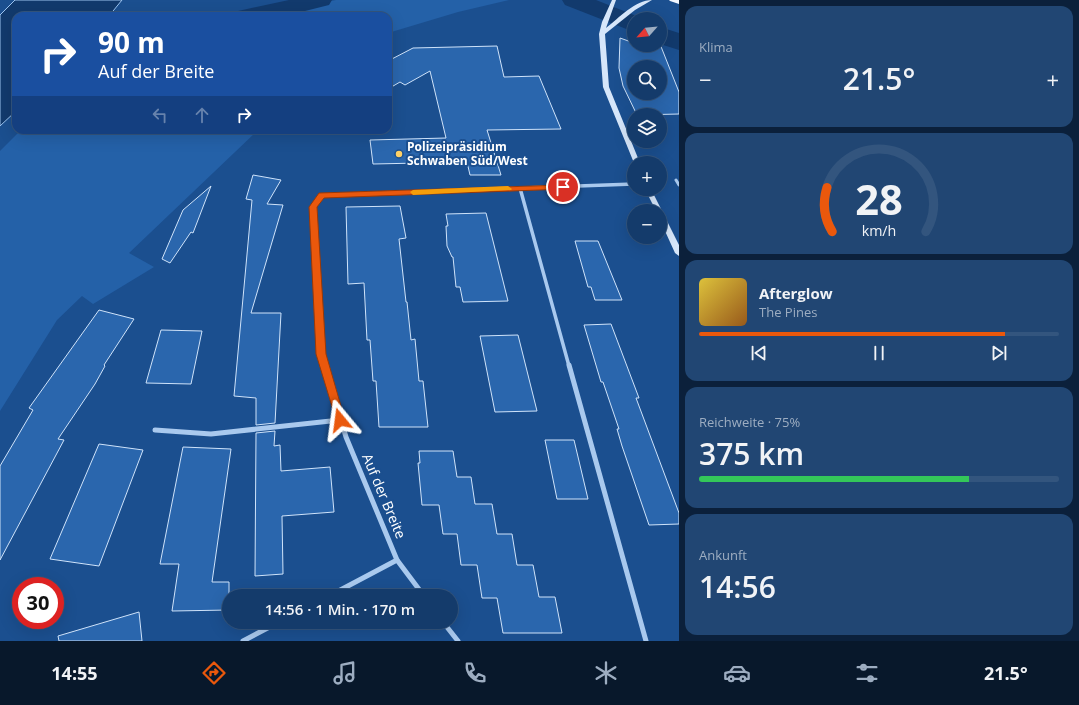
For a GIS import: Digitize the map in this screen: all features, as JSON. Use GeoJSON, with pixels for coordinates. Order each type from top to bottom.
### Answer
{"type":"FeatureCollection","features":[{"type":"Feature","properties":{"kind":"main road"},"geometry":{"type":"LineString","coordinates":[[602,34],[633,9],[650,0]]}},
{"type":"Feature","properties":{"kind":"main road"},"geometry":{"type":"LineString","coordinates":[[672,0],[679,2]]}},
{"type":"Feature","properties":{"kind":"main road"},"geometry":{"type":"LineString","coordinates":[[613,1],[602,34],[606,87],[634,156]]}},
{"type":"Feature","properties":{"kind":"main road"},"geometry":{"type":"LineString","coordinates":[[667,229],[679,254]]}},
{"type":"Feature","properties":{"kind":"street","name":"Auf der Breite"},"geometry":{"type":"LineString","coordinates":[[419,589],[397,560],[346,437],[321,354],[313,207],[322,195],[627,184]]}},
{"type":"Feature","properties":{"kind":"street"},"geometry":{"type":"LineString","coordinates":[[520,188],[646,641]]}},
{"type":"Feature","properties":{"kind":"street"},"geometry":{"type":"LineString","coordinates":[[155,430],[211,434],[340,420]]}},
{"type":"Feature","properties":{"kind":"street"},"geometry":{"type":"LineString","coordinates":[[342,589],[397,560]]}},
{"type":"Feature","properties":{"kind":"street"},"geometry":{"type":"LineString","coordinates":[[242,641],[265,629]]}},
{"type":"Feature","properties":{"kind":"street"},"geometry":{"type":"LineString","coordinates":[[449,629],[458,641]]}},
{"type":"Feature","properties":{"kind":"lane"},"geometry":{"type":"LineString","coordinates":[[676,180],[679,186]]}},
{"type":"Feature","properties":{"kind":"shaded area"},"geometry":{"type":"Polygon","coordinates":[[[15,0],[122,0],[112,12],[12,12],[12,115],[0,126],[0,15],[15,0]]]}},
{"type":"Feature","properties":{"kind":"shaded area"},"geometry":{"type":"Polygon","coordinates":[[[336,0],[509,0],[458,12],[392,32],[392,12],[284,12],[336,0]]]}},
{"type":"Feature","properties":{"kind":"shaded area"},"geometry":{"type":"Polygon","coordinates":[[[17,134],[254,134],[129,253],[154,267],[93,304],[82,296],[57,320],[0,411],[0,151],[17,134]]]}},
{"type":"Feature","properties":{"kind":"building"},"geometry":{"type":"Polygon","coordinates":[[[620,38],[627,40],[627,52],[663,52],[666,60],[627,60],[627,94],[623,86],[619,68],[620,38]]]}},
{"type":"Feature","properties":{"kind":"building"},"geometry":{"type":"Polygon","coordinates":[[[497,46],[504,77],[539,76],[561,129],[487,130],[501,175],[470,175],[467,162],[373,164],[370,140],[446,138],[430,71],[405,85],[400,82],[392,87],[392,59],[413,48],[497,46]]]}},
{"type":"Feature","properties":{"kind":"building"},"geometry":{"type":"Polygon","coordinates":[[[667,62],[679,92],[679,114],[667,114],[667,108],[634,108],[630,100],[667,100],[667,62]]]}},
{"type":"Feature","properties":{"kind":"building"},"geometry":{"type":"Polygon","coordinates":[[[253,175],[281,180],[267,204],[283,205],[251,313],[281,313],[275,423],[256,425],[256,398],[234,396],[252,200],[246,199],[253,175]]]}},
{"type":"Feature","properties":{"kind":"building"},"geometry":{"type":"Polygon","coordinates":[[[211,186],[193,233],[191,232],[170,263],[162,259],[183,210],[211,186]]]}},
{"type":"Feature","properties":{"kind":"building"},"geometry":{"type":"Polygon","coordinates":[[[400,206],[406,238],[399,239],[406,302],[411,340],[415,339],[419,381],[423,381],[428,427],[379,427],[376,381],[373,381],[370,340],[367,340],[364,283],[348,284],[346,207],[400,206]]]}},
{"type":"Feature","properties":{"kind":"building"},"geometry":{"type":"Polygon","coordinates":[[[486,213],[508,301],[463,302],[460,287],[456,287],[453,257],[447,246],[446,226],[448,226],[446,214],[486,213]]]}},
{"type":"Feature","properties":{"kind":"building"},"geometry":{"type":"Polygon","coordinates":[[[575,241],[598,241],[622,300],[595,300],[591,287],[588,287],[575,241]]]}},
{"type":"Feature","properties":{"kind":"building"},"geometry":{"type":"Polygon","coordinates":[[[99,310],[134,319],[104,365],[105,366],[95,384],[58,439],[64,440],[0,560],[0,466],[33,410],[29,408],[99,310]]]}},
{"type":"Feature","properties":{"kind":"building"},"geometry":{"type":"Polygon","coordinates":[[[611,324],[639,398],[636,398],[679,513],[679,524],[649,525],[622,446],[617,429],[619,429],[603,382],[601,382],[584,325],[611,324]]]}},
{"type":"Feature","properties":{"kind":"building"},"geometry":{"type":"Polygon","coordinates":[[[161,330],[202,331],[191,384],[146,383],[161,330]]]}},
{"type":"Feature","properties":{"kind":"building"},"geometry":{"type":"Polygon","coordinates":[[[518,335],[537,411],[495,412],[480,336],[518,335]]]}},
{"type":"Feature","properties":{"kind":"building"},"geometry":{"type":"Polygon","coordinates":[[[275,431],[274,446],[280,445],[281,471],[330,467],[334,512],[282,516],[283,574],[255,576],[256,433],[275,431]]]}},
{"type":"Feature","properties":{"kind":"building"},"geometry":{"type":"Polygon","coordinates":[[[545,440],[574,440],[588,499],[557,499],[545,440]]]}},
{"type":"Feature","properties":{"kind":"building"},"geometry":{"type":"Polygon","coordinates":[[[99,444],[143,450],[99,566],[50,559],[99,444]]]}},
{"type":"Feature","properties":{"kind":"building"},"geometry":{"type":"Polygon","coordinates":[[[183,447],[231,449],[212,582],[229,582],[229,589],[222,589],[222,610],[172,611],[179,564],[160,564],[183,447]]]}},
{"type":"Feature","properties":{"kind":"building"},"geometry":{"type":"Polygon","coordinates":[[[419,451],[453,451],[457,477],[471,477],[475,504],[492,504],[497,534],[512,534],[517,565],[533,565],[539,597],[555,597],[562,633],[503,633],[497,598],[482,598],[477,565],[461,565],[457,534],[443,534],[439,505],[422,505],[418,463],[420,463],[419,451]]]}},
{"type":"Feature","properties":{"kind":"building"},"geometry":{"type":"Polygon","coordinates":[[[139,612],[142,641],[59,641],[58,636],[139,612]]]}},
{"type":"Feature","properties":{"kind":"waterway"},"geometry":{"type":"LineString","coordinates":[[267,12],[320,0]]}},
{"type":"Feature","properties":{"kind":"waterway"},"geometry":{"type":"LineString","coordinates":[[574,0],[627,21]]}},
{"type":"Feature","properties":{"kind":"waterway"},"geometry":{"type":"LineString","coordinates":[[667,38],[679,42]]}},
{"type":"Feature","properties":{"kind":"slow traffic"},"geometry":{"type":"LineString","coordinates":[[413,192],[508,189]]}},
{"type":"Feature","properties":{"kind":"place","name":"Polizeipräsidium Schwaben Süd/West"},"geometry":{"type":"Point","coordinates":[399,154]}},
{"type":"Feature","properties":{"kind":"route"},"geometry":{"type":"LineString","coordinates":[[340,420],[321,354],[316,291],[313,207],[322,195],[563,187]]}}]}
